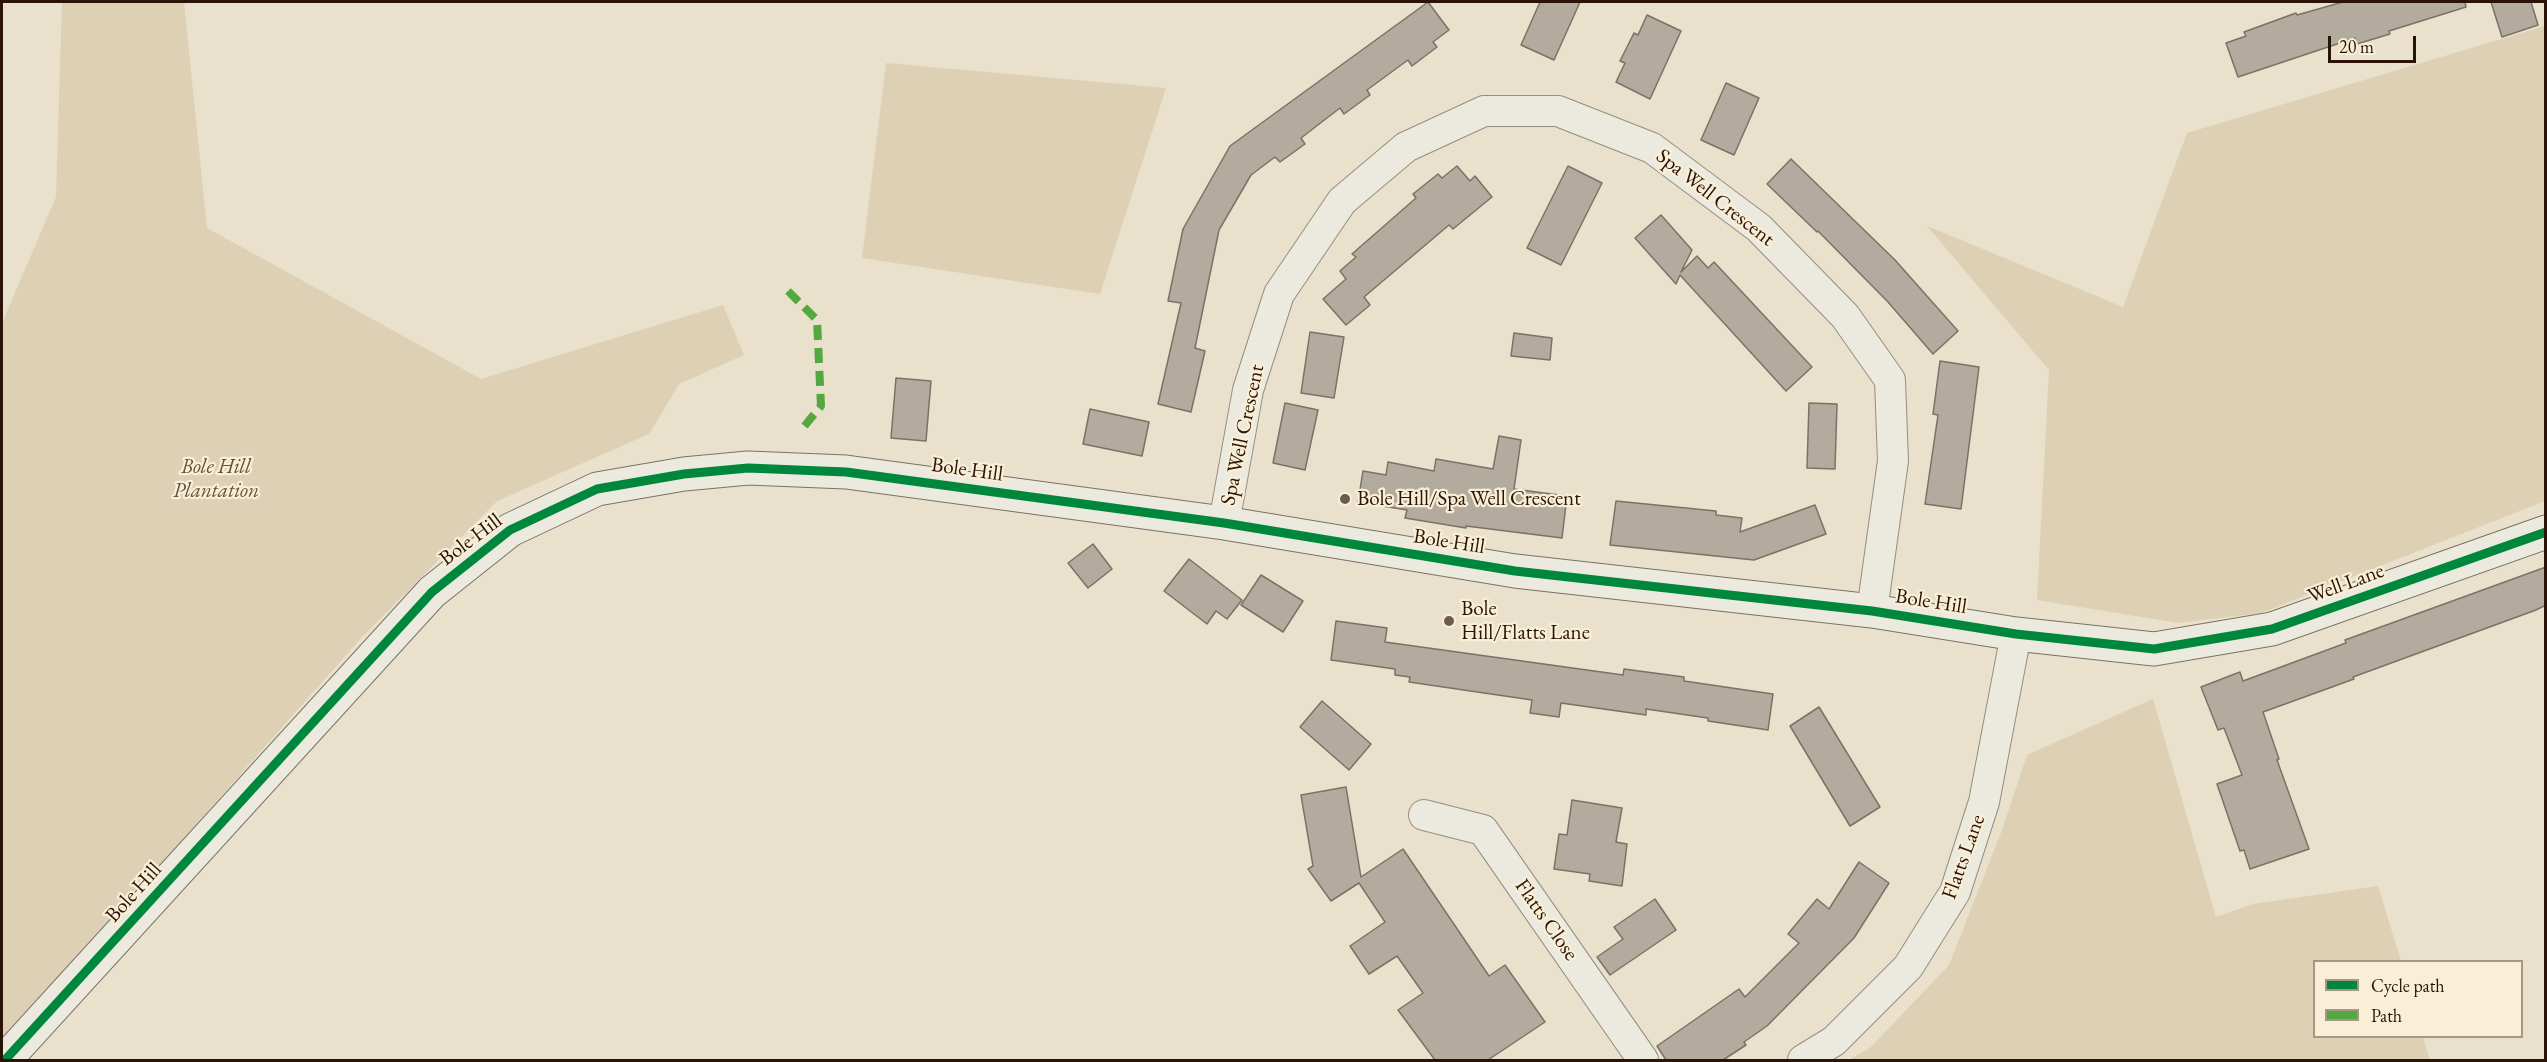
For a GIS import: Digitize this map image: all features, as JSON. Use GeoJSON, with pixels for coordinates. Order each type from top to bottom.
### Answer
{"type":"FeatureCollection","features":[{"type":"Feature","properties":{"kind":"street","name":"Spa Well Crescent"},"geometry":{"type":"LineString","coordinates":[[1224,523],[1248,390],[1279,294],[1342,201],[1406,147],[1484,111],[1558,111],[1652,148],[1759,228],[1845,315],[1890,380],[1893,461],[1872,611]]}},
{"type":"Feature","properties":{"kind":"street","name":"Bole Hill"},"geometry":{"type":"LineString","coordinates":[[5,1060],[432,592],[510,530],[597,489],[684,474],[748,468],[846,472],[1224,523],[1515,571],[1872,611],[2016,634],[2154,649]]}},
{"type":"Feature","properties":{"kind":"street","name":"Well Lane"},"geometry":{"type":"LineString","coordinates":[[2154,649],[2272,629],[2546,532]]}},
{"type":"Feature","properties":{"kind":"street","name":"Flatts Lane"},"geometry":{"type":"LineString","coordinates":[[1803,1060],[1834,1041],[1908,967],[1955,892],[1984,802],[2016,634]]}},
{"type":"Feature","properties":{"kind":"street","name":"Flatts Close"},"geometry":{"type":"LineString","coordinates":[[1424,815],[1483,830],[1643,1060]]}},
{"type":"Feature","properties":{"kind":"green space","name":"Bole Hill Plantation"},"geometry":{"type":"Polygon","coordinates":[[[62,2],[184,2],[207,228],[481,379],[723,305],[744,355],[679,384],[649,434],[497,501],[363,636],[2,1043],[2,323],[56,197],[62,2]]]}},
{"type":"Feature","properties":{"kind":"green space"},"geometry":{"type":"Polygon","coordinates":[[[2545,26],[2545,501],[2261,613],[2178,623],[2037,600],[2049,370],[1927,226],[2123,307],[2187,133],[2545,26]]]}},
{"type":"Feature","properties":{"kind":"green space"},"geometry":{"type":"Polygon","coordinates":[[[886,63],[1166,88],[1100,294],[862,258],[886,63]]]}},
{"type":"Feature","properties":{"kind":"green space"},"geometry":{"type":"Polygon","coordinates":[[[2153,699],[2216,917],[2253,904],[2378,886],[2401,960],[2313,960],[2313,1038],[2423,1038],[2429,1058],[2432,1060],[1849,1060],[1871,1047],[1949,965],[2002,830],[2027,755],[2153,699]]]}},
{"type":"Feature","properties":{"kind":"building"},"geometry":{"type":"Polygon","coordinates":[[[1428,2],[1449,30],[1433,42],[1437,47],[1412,66],[1408,60],[1367,90],[1370,95],[1344,114],[1340,108],[1301,138],[1305,144],[1280,162],[1275,157],[1251,175],[1219,230],[1195,348],[1205,351],[1191,412],[1158,404],[1181,303],[1168,301],[1183,229],[1230,146],[1428,2]]]}},
{"type":"Feature","properties":{"kind":"building"},"geometry":{"type":"Polygon","coordinates":[[[1540,2],[1580,2],[1554,60],[1521,45],[1540,2]]]}},
{"type":"Feature","properties":{"kind":"building"},"geometry":{"type":"Polygon","coordinates":[[[2343,2],[2465,2],[2466,7],[2389,31],[2390,34],[2357,44],[2355,38],[2238,77],[2226,43],[2246,36],[2244,32],[2296,13],[2297,15],[2343,2]]]}},
{"type":"Feature","properties":{"kind":"building"},"geometry":{"type":"Polygon","coordinates":[[[2491,2],[2531,2],[2538,25],[2502,37],[2491,2]]]}},
{"type":"Feature","properties":{"kind":"building"},"geometry":{"type":"Polygon","coordinates":[[[1647,15],[1681,31],[1650,99],[1616,82],[1625,63],[1620,61],[1634,33],[1638,35],[1647,15]]]}},
{"type":"Feature","properties":{"kind":"building"},"geometry":{"type":"Polygon","coordinates":[[[1726,83],[1759,98],[1734,155],[1701,140],[1726,83]]]}},
{"type":"Feature","properties":{"kind":"building"},"geometry":{"type":"Polygon","coordinates":[[[1791,159],[1895,260],[1958,331],[1933,354],[1888,302],[1818,231],[1767,184],[1791,159]]]}},
{"type":"Feature","properties":{"kind":"building"},"geometry":{"type":"Polygon","coordinates":[[[1457,166],[1470,181],[1475,176],[1492,197],[1453,229],[1449,225],[1364,297],[1370,305],[1346,325],[1323,299],[1346,279],[1340,271],[1356,257],[1352,254],[1416,198],[1413,194],[1438,174],[1442,178],[1457,166]]]}},
{"type":"Feature","properties":{"kind":"building"},"geometry":{"type":"Polygon","coordinates":[[[1568,166],[1602,183],[1561,265],[1527,248],[1568,166]]]}},
{"type":"Feature","properties":{"kind":"building"},"geometry":{"type":"Polygon","coordinates":[[[1661,215],[1692,250],[1681,272],[1697,256],[1708,268],[1714,262],[1812,367],[1786,391],[1680,275],[1676,284],[1635,238],[1661,215]]]}},
{"type":"Feature","properties":{"kind":"building"},"geometry":{"type":"Polygon","coordinates":[[[1310,332],[1344,337],[1334,398],[1301,393],[1310,332]]]}},
{"type":"Feature","properties":{"kind":"building"},"geometry":{"type":"Polygon","coordinates":[[[1514,333],[1552,338],[1550,360],[1511,356],[1514,333]]]}},
{"type":"Feature","properties":{"kind":"building"},"geometry":{"type":"Polygon","coordinates":[[[1940,361],[1979,367],[1961,509],[1925,504],[1938,415],[1933,414],[1940,361]]]}},
{"type":"Feature","properties":{"kind":"building"},"geometry":{"type":"Polygon","coordinates":[[[896,378],[931,381],[926,441],[891,438],[896,378]]]}},
{"type":"Feature","properties":{"kind":"building"},"geometry":{"type":"Polygon","coordinates":[[[1285,403],[1318,410],[1305,470],[1273,463],[1285,403]]]}},
{"type":"Feature","properties":{"kind":"building"},"geometry":{"type":"Polygon","coordinates":[[[1809,403],[1837,404],[1835,469],[1807,468],[1809,403]]]}},
{"type":"Feature","properties":{"kind":"building"},"geometry":{"type":"Polygon","coordinates":[[[1090,409],[1149,422],[1142,456],[1083,444],[1090,409]]]}},
{"type":"Feature","properties":{"kind":"building"},"geometry":{"type":"Polygon","coordinates":[[[1499,436],[1521,440],[1514,489],[1567,496],[1562,538],[1466,526],[1466,528],[1405,518],[1407,510],[1358,502],[1363,471],[1386,475],[1388,462],[1434,471],[1436,459],[1493,469],[1499,436]]]}},
{"type":"Feature","properties":{"kind":"building"},"geometry":{"type":"Polygon","coordinates":[[[1616,501],[1716,511],[1716,515],[1742,518],[1740,532],[1815,505],[1826,534],[1754,560],[1610,545],[1616,501]]]}},
{"type":"Feature","properties":{"kind":"building"},"geometry":{"type":"Polygon","coordinates":[[[1093,544],[1112,569],[1088,588],[1068,563],[1093,544]]]}},
{"type":"Feature","properties":{"kind":"building"},"geometry":{"type":"Polygon","coordinates":[[[1189,559],[1242,600],[1227,619],[1216,611],[1207,624],[1164,591],[1189,559]]]}},
{"type":"Feature","properties":{"kind":"building"},"geometry":{"type":"Polygon","coordinates":[[[2546,567],[2546,605],[2263,712],[2279,759],[2277,760],[2309,849],[2250,869],[2244,850],[2240,851],[2217,784],[2242,775],[2224,728],[2218,730],[2201,687],[2240,672],[2243,681],[2346,643],[2345,640],[2546,567]]]}},
{"type":"Feature","properties":{"kind":"building"},"geometry":{"type":"Polygon","coordinates":[[[1261,575],[1303,601],[1283,632],[1241,605],[1261,575]]]}},
{"type":"Feature","properties":{"kind":"building"},"geometry":{"type":"Polygon","coordinates":[[[1336,621],[1387,628],[1385,642],[1623,675],[1624,669],[1684,677],[1684,681],[1773,694],[1768,730],[1646,709],[1646,715],[1561,703],[1559,717],[1530,713],[1532,700],[1409,682],[1410,677],[1395,675],[1395,669],[1331,660],[1336,621]]]}},
{"type":"Feature","properties":{"kind":"building"},"geometry":{"type":"Polygon","coordinates":[[[1322,701],[1371,744],[1349,770],[1300,727],[1322,701]]]}},
{"type":"Feature","properties":{"kind":"building"},"geometry":{"type":"Polygon","coordinates":[[[1819,707],[1880,807],[1850,826],[1790,726],[1819,707]]]}},
{"type":"Feature","properties":{"kind":"building"},"geometry":{"type":"Polygon","coordinates":[[[1346,787],[1361,877],[1403,849],[1489,976],[1505,965],[1545,1022],[1488,1060],[1435,1060],[1398,1010],[1423,993],[1397,956],[1369,974],[1350,946],[1385,922],[1359,883],[1331,901],[1308,869],[1313,866],[1301,795],[1346,787]]]}},
{"type":"Feature","properties":{"kind":"building"},"geometry":{"type":"Polygon","coordinates":[[[1572,800],[1622,808],[1616,842],[1627,844],[1622,886],[1589,881],[1590,874],[1554,869],[1559,834],[1567,835],[1572,800]]]}},
{"type":"Feature","properties":{"kind":"building"},"geometry":{"type":"Polygon","coordinates":[[[1859,862],[1889,883],[1854,938],[1767,1026],[1744,1042],[1746,1045],[1723,1060],[1666,1060],[1657,1046],[1739,989],[1745,997],[1799,943],[1788,934],[1817,899],[1829,909],[1859,862]]]}},
{"type":"Feature","properties":{"kind":"building"},"geometry":{"type":"Polygon","coordinates":[[[1655,899],[1676,930],[1610,975],[1597,957],[1623,939],[1614,927],[1655,899]]]}},
{"type":"Feature","properties":{"kind":"marked path"},"geometry":{"type":"LineString","coordinates":[[788,291],[817,320],[821,406],[802,429]]}},
{"type":"Feature","properties":{"kind":"cycle path"},"geometry":{"type":"LineString","coordinates":[[5,1060],[432,592],[510,530],[597,489],[684,474],[748,468],[846,472],[1224,523],[1515,571],[1872,611],[2016,634],[2154,649],[2272,629],[2546,532]]}},
{"type":"Feature","properties":{"kind":"place","name":"Bole Hill/Spa Well Crescent"},"geometry":{"type":"Point","coordinates":[1345,499]}},
{"type":"Feature","properties":{"kind":"place","name":"Bole Hill/Flatts Lane"},"geometry":{"type":"Point","coordinates":[1449,621]}}]}
